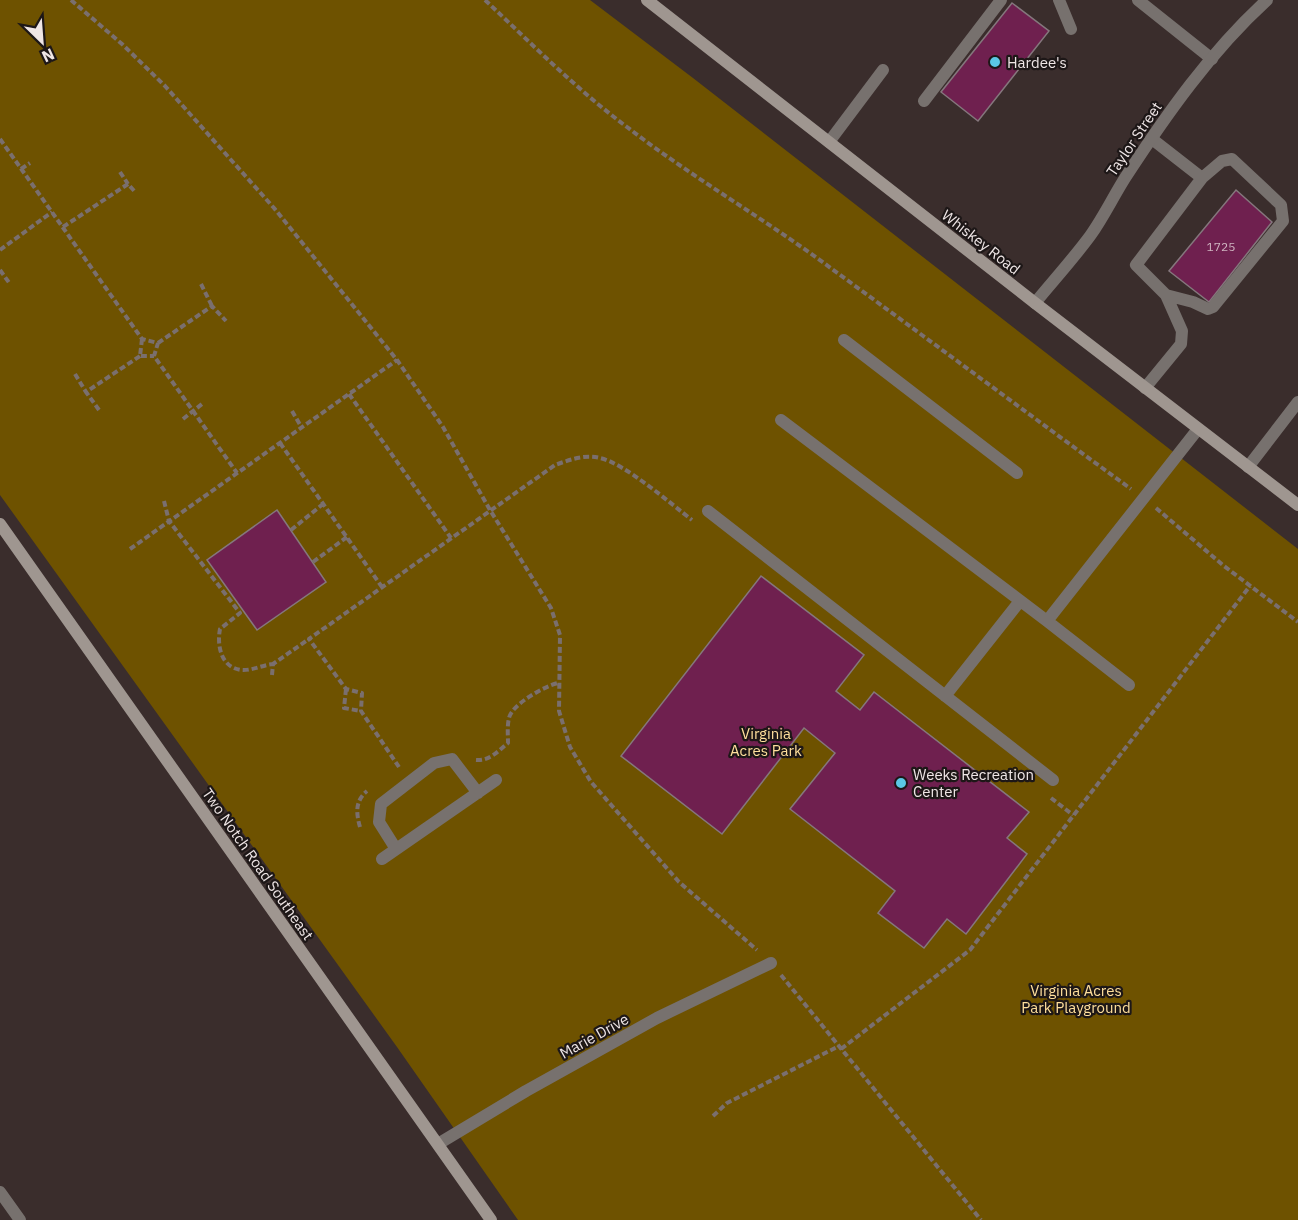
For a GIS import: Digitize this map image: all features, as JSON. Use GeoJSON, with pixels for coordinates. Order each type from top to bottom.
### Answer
{"type":"FeatureCollection","features":[{"type":"Feature","properties":{"kind":"street","name":"Whiskey Road"},"geometry":{"type":"LineString","coordinates":[[647,0],[1298,505]]}},
{"type":"Feature","properties":{"kind":"street"},"geometry":{"type":"LineString","coordinates":[[924,101],[1000,0]]}},
{"type":"Feature","properties":{"kind":"street"},"geometry":{"type":"LineString","coordinates":[[1059,0],[1071,29]]}},
{"type":"Feature","properties":{"kind":"street"},"geometry":{"type":"LineString","coordinates":[[1138,0],[1212,59]]}},
{"type":"Feature","properties":{"kind":"street","name":"Taylor Street"},"geometry":{"type":"LineString","coordinates":[[1035,303],[1090,236],[1124,179],[1212,59],[1267,0]]}},
{"type":"Feature","properties":{"kind":"street"},"geometry":{"type":"LineString","coordinates":[[828,142],[883,70]]}},
{"type":"Feature","properties":{"kind":"street"},"geometry":{"type":"LineString","coordinates":[[1152,139],[1202,178]]}},
{"type":"Feature","properties":{"kind":"street"},"geometry":{"type":"LineString","coordinates":[[1145,388],[1181,344],[1182,331],[1166,295],[1136,265],[1202,178],[1222,161],[1232,159],[1281,204],[1283,221],[1213,307],[1208,309],[1193,302],[1166,295]]}},
{"type":"Feature","properties":{"kind":"street"},"geometry":{"type":"LineString","coordinates":[[844,340],[1017,473]]}},
{"type":"Feature","properties":{"kind":"street"},"geometry":{"type":"LineString","coordinates":[[1248,467],[1298,402]]}},
{"type":"Feature","properties":{"kind":"street"},"geometry":{"type":"LineString","coordinates":[[781,420],[1129,685]]}},
{"type":"Feature","properties":{"kind":"street"},"geometry":{"type":"LineString","coordinates":[[1047,621],[1198,429]]}},
{"type":"Feature","properties":{"kind":"street"},"geometry":{"type":"LineString","coordinates":[[708,511],[1053,780]]}},
{"type":"Feature","properties":{"kind":"street","name":"Two Notch Road Southeast"},"geometry":{"type":"LineString","coordinates":[[0,524],[491,1220]]}},
{"type":"Feature","properties":{"kind":"street"},"geometry":{"type":"LineString","coordinates":[[945,696],[1020,601]]}},
{"type":"Feature","properties":{"kind":"street"},"geometry":{"type":"LineString","coordinates":[[396,849],[379,822],[381,804],[434,763],[452,759],[478,793]]}},
{"type":"Feature","properties":{"kind":"street"},"geometry":{"type":"LineString","coordinates":[[382,859],[496,780]]}},
{"type":"Feature","properties":{"kind":"street","name":"Marie Drive"},"geometry":{"type":"LineString","coordinates":[[438,1144],[526,1091],[657,1018],[771,963]]}},
{"type":"Feature","properties":{"kind":"street"},"geometry":{"type":"LineString","coordinates":[[0,1192],[20,1220]]}},
{"type":"Feature","properties":{"kind":"path"},"geometry":{"type":"LineString","coordinates":[[71,0],[122,44],[165,86],[274,208],[398,360],[443,426],[490,510],[551,608],[560,634],[559,711],[570,747],[591,782],[679,882],[771,963],[981,1220]]}},
{"type":"Feature","properties":{"kind":"path"},"geometry":{"type":"LineString","coordinates":[[485,0],[579,88],[626,127],[830,267],[953,360],[1144,498],[1250,586],[1298,622]]}},
{"type":"Feature","properties":{"kind":"path"},"geometry":{"type":"LineString","coordinates":[[0,139],[142,339],[158,343]]}},
{"type":"Feature","properties":{"kind":"path"},"geometry":{"type":"LineString","coordinates":[[21,169],[30,163]]}},
{"type":"Feature","properties":{"kind":"path"},"geometry":{"type":"LineString","coordinates":[[120,172],[136,194]]}},
{"type":"Feature","properties":{"kind":"path"},"geometry":{"type":"LineString","coordinates":[[63,227],[128,184]]}},
{"type":"Feature","properties":{"kind":"path"},"geometry":{"type":"LineString","coordinates":[[0,250],[52,212]]}},
{"type":"Feature","properties":{"kind":"path"},"geometry":{"type":"LineString","coordinates":[[0,270],[10,284]]}},
{"type":"Feature","properties":{"kind":"path"},"geometry":{"type":"LineString","coordinates":[[201,284],[212,306],[226,321]]}},
{"type":"Feature","properties":{"kind":"path"},"geometry":{"type":"LineString","coordinates":[[154,356],[158,343],[212,306]]}},
{"type":"Feature","properties":{"kind":"path"},"geometry":{"type":"LineString","coordinates":[[140,356],[142,339]]}},
{"type":"Feature","properties":{"kind":"path"},"geometry":{"type":"LineString","coordinates":[[86,392],[140,356],[154,356]]}},
{"type":"Feature","properties":{"kind":"path"},"geometry":{"type":"LineString","coordinates":[[154,356],[237,473]]}},
{"type":"Feature","properties":{"kind":"path"},"geometry":{"type":"LineString","coordinates":[[130,549],[398,360]]}},
{"type":"Feature","properties":{"kind":"path"},"geometry":{"type":"LineString","coordinates":[[75,374],[99,410]]}},
{"type":"Feature","properties":{"kind":"path"},"geometry":{"type":"LineString","coordinates":[[350,394],[451,538]]}},
{"type":"Feature","properties":{"kind":"path"},"geometry":{"type":"LineString","coordinates":[[183,419],[202,404]]}},
{"type":"Feature","properties":{"kind":"path"},"geometry":{"type":"LineString","coordinates":[[292,411],[302,428]]}},
{"type":"Feature","properties":{"kind":"path"},"geometry":{"type":"LineString","coordinates":[[280,443],[382,587]]}},
{"type":"Feature","properties":{"kind":"path"},"geometry":{"type":"LineString","coordinates":[[164,501],[169,521],[238,607],[240,613],[220,628],[219,652],[227,663],[239,670],[273,664],[555,465],[570,460],[599,458],[613,463],[643,482],[699,526]]}},
{"type":"Feature","properties":{"kind":"path"},"geometry":{"type":"LineString","coordinates":[[291,530],[323,504]]}},
{"type":"Feature","properties":{"kind":"path"},"geometry":{"type":"LineString","coordinates":[[313,562],[347,537]]}},
{"type":"Feature","properties":{"kind":"path"},"geometry":{"type":"LineString","coordinates":[[713,1116],[727,1103],[840,1048],[970,950],[1250,586]]}},
{"type":"Feature","properties":{"kind":"path"},"geometry":{"type":"LineString","coordinates":[[309,639],[346,689],[362,693],[361,711],[399,766]]}},
{"type":"Feature","properties":{"kind":"path"},"geometry":{"type":"LineString","coordinates":[[272,675],[273,664]]}},
{"type":"Feature","properties":{"kind":"path"},"geometry":{"type":"LineString","coordinates":[[346,689],[344,708],[361,711]]}},
{"type":"Feature","properties":{"kind":"path"},"geometry":{"type":"LineString","coordinates":[[1045,794],[1073,815]]}},
{"type":"Feature","properties":{"kind":"green space","name":"Virginia Acres Park"},"geometry":{"type":"Polygon","coordinates":[[[0,0],[590,0],[1298,549],[1298,1220],[518,1220],[397,1047],[0,495],[0,0]]]}},
{"type":"Feature","properties":{"kind":"building","name":"Hardee's"},"geometry":{"type":"Polygon","coordinates":[[[1012,3],[1049,31],[978,121],[941,92],[1012,3]]]}},
{"type":"Feature","properties":{"kind":"building"},"geometry":{"type":"Polygon","coordinates":[[[1236,190],[1272,222],[1209,302],[1169,271],[1236,190]]]}},
{"type":"Feature","properties":{"kind":"building"},"geometry":{"type":"Polygon","coordinates":[[[277,510],[326,582],[257,630],[207,560],[277,510]]]}},
{"type":"Feature","properties":{"kind":"building","name":"Weeks Recreation Center"},"geometry":{"type":"Polygon","coordinates":[[[761,576],[864,655],[836,691],[860,710],[874,692],[1029,812],[1007,838],[1027,854],[966,934],[947,919],[924,948],[878,913],[895,891],[790,809],[835,753],[804,728],[722,834],[621,756],[761,576]]]}},
{"type":"Feature","properties":{"kind":"place","name":"Hardee's"},"geometry":{"type":"Point","coordinates":[995,62]}},
{"type":"Feature","properties":{"kind":"place","name":"Weeks Recreation Center"},"geometry":{"type":"Point","coordinates":[901,783]}},
{"type":"Feature","properties":{"kind":"park label","name":"Virginia Acres Park Playground"},"geometry":{"type":"Point","coordinates":[1076,998]}}]}
